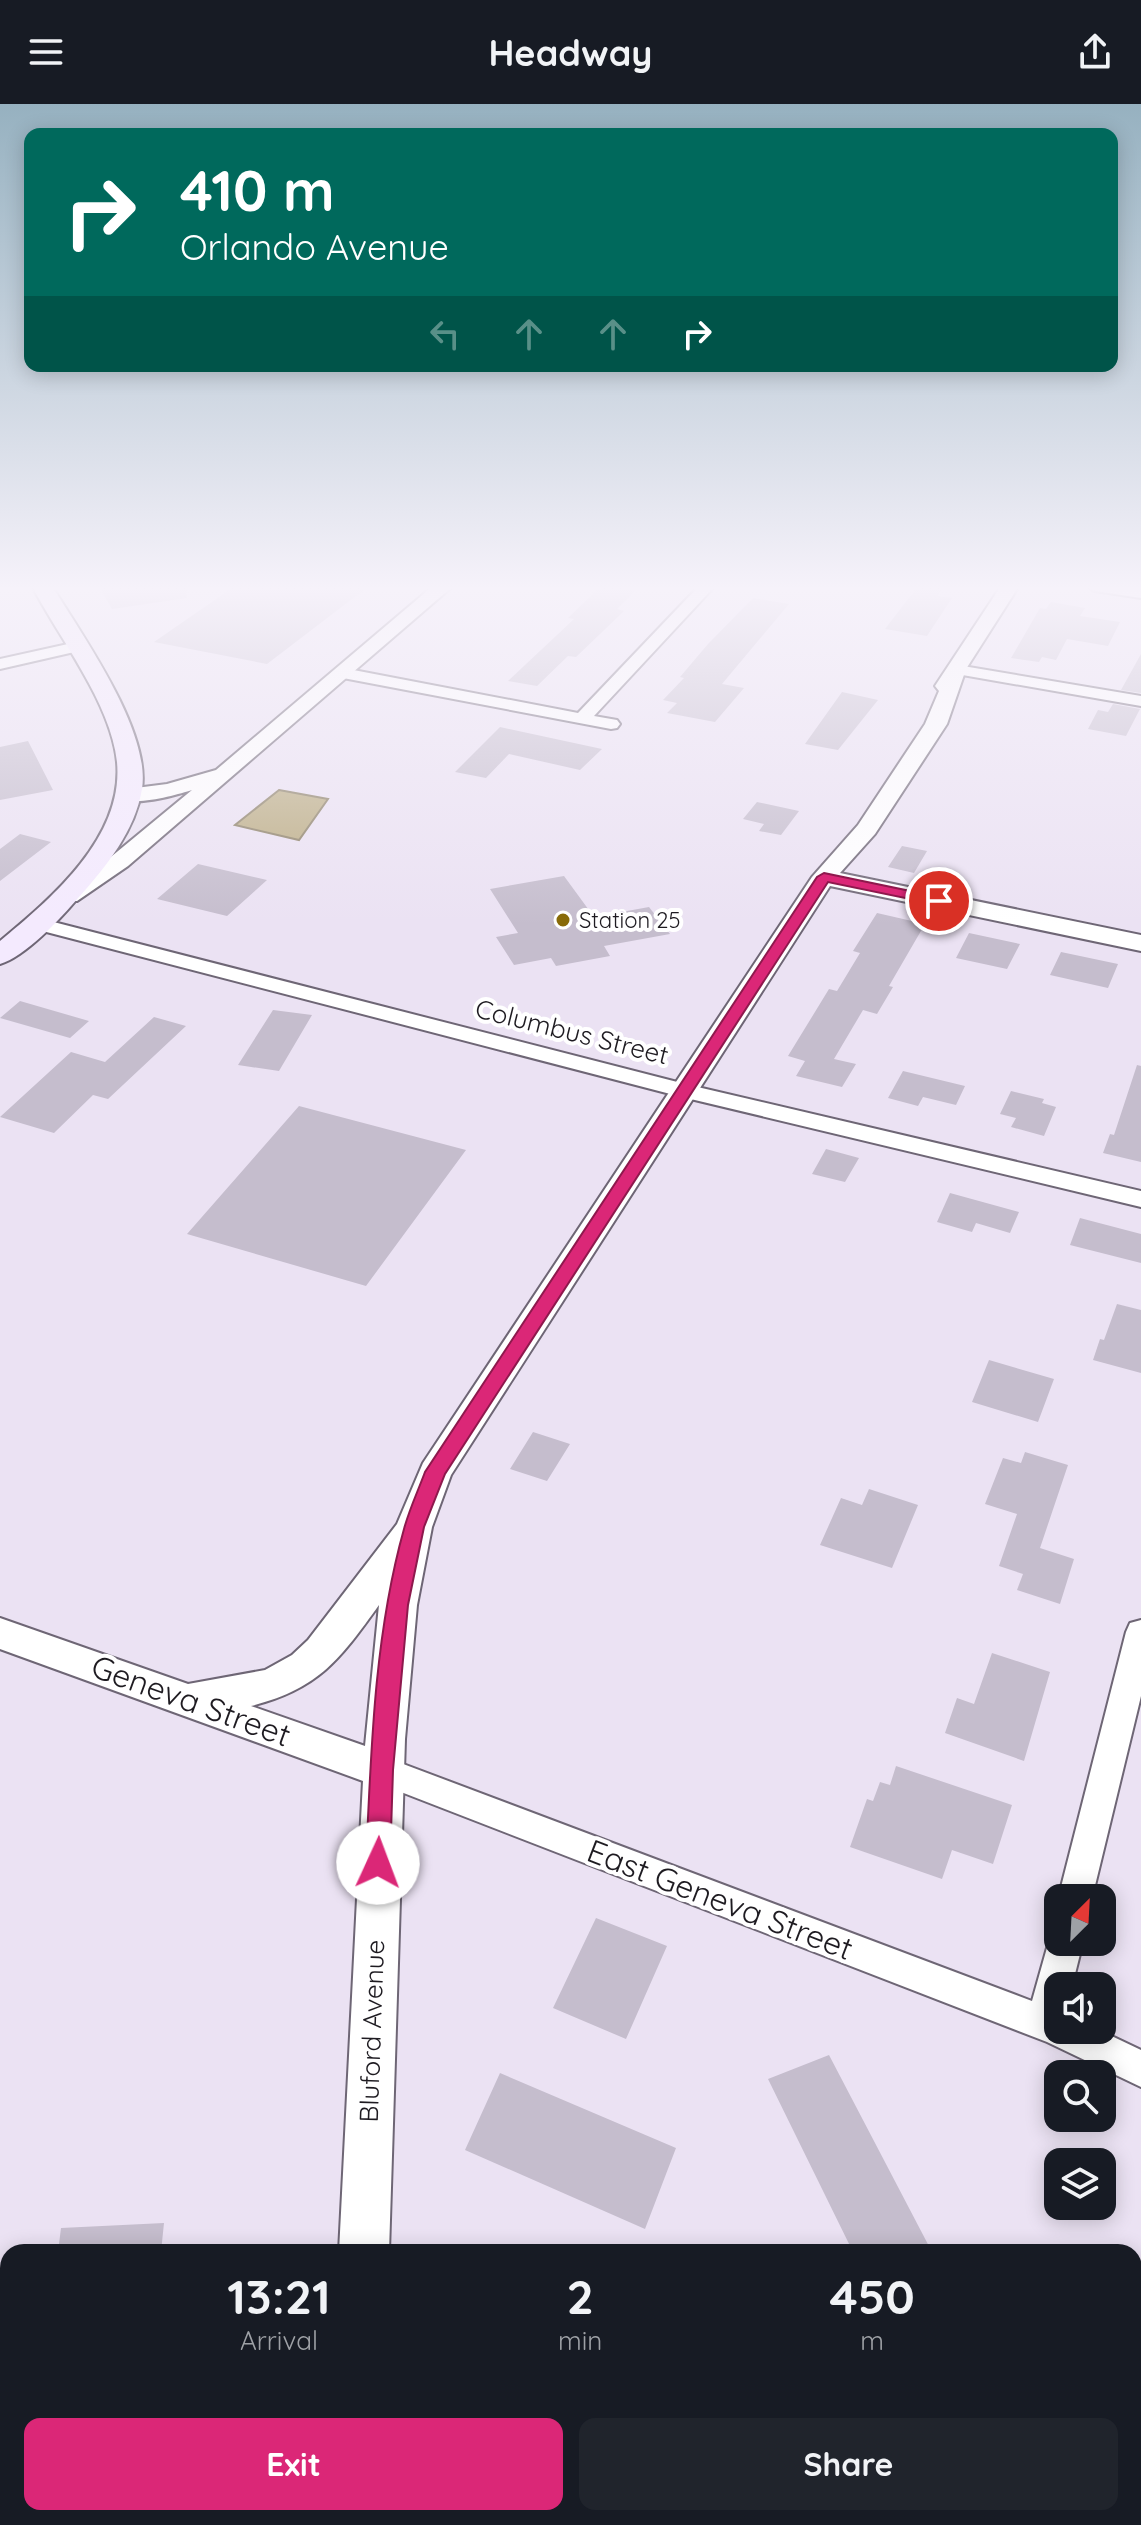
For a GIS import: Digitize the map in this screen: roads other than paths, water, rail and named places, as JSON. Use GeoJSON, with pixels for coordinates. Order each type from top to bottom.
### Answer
{"type":"FeatureCollection","features":[{"type":"Feature","properties":{"kind":"main road"},"geometry":{"type":"LineString","coordinates":[[0,955],[68,896],[100,853],[125,805],[129,760],[104,699]]}},
{"type":"Feature","properties":{"kind":"street"},"geometry":{"type":"LineString","coordinates":[[68,896],[120,861],[312,699]]}},
{"type":"Feature","properties":{"kind":"street"},"geometry":{"type":"LineString","coordinates":[[477,699],[611,724]]}},
{"type":"Feature","properties":{"kind":"street"},"geometry":{"type":"LineString","coordinates":[[581,719],[600,699]]}},
{"type":"Feature","properties":{"kind":"street","name":"Bluford Avenue"},"geometry":{"type":"LineString","coordinates":[[364,2244],[382,1770],[398,1605],[414,1527],[435,1472],[824,877],[867,829],[936,724],[946,699]]}},
{"type":"Feature","properties":{"kind":"street"},"geometry":{"type":"LineString","coordinates":[[125,805],[203,781],[233,765]]}},
{"type":"Feature","properties":{"kind":"street"},"geometry":{"type":"LineString","coordinates":[[125,805],[147,814],[172,808],[200,795]]}},
{"type":"Feature","properties":{"kind":"street"},"geometry":{"type":"LineString","coordinates":[[824,877],[1141,943]]}},
{"type":"Feature","properties":{"kind":"street","name":"Columbus Street"},"geometry":{"type":"LineString","coordinates":[[38,924],[686,1091],[1141,1199]]}},
{"type":"Feature","properties":{"kind":"street"},"geometry":{"type":"LineString","coordinates":[[186,1698],[222,1696],[264,1687],[292,1675],[330,1640],[414,1527]]}},
{"type":"Feature","properties":{"kind":"street"},"geometry":{"type":"LineString","coordinates":[[1078,1884],[1141,1632]]}},
{"type":"Feature","properties":{"kind":"street","name":"Geneva Street"},"geometry":{"type":"LineString","coordinates":[[0,1633],[382,1770]]}},
{"type":"Feature","properties":{"kind":"street","name":"East Geneva Street"},"geometry":{"type":"LineString","coordinates":[[382,1770],[1044,2023]]}},
{"type":"Feature","properties":{"kind":"street","name":"East Geneva Street"},"geometry":{"type":"LineString","coordinates":[[1089,2044],[1141,2069]]}},
{"type":"Feature","properties":{"kind":"place","name":"Station 25"},"geometry":{"type":"Point","coordinates":[563,920]}}]}
